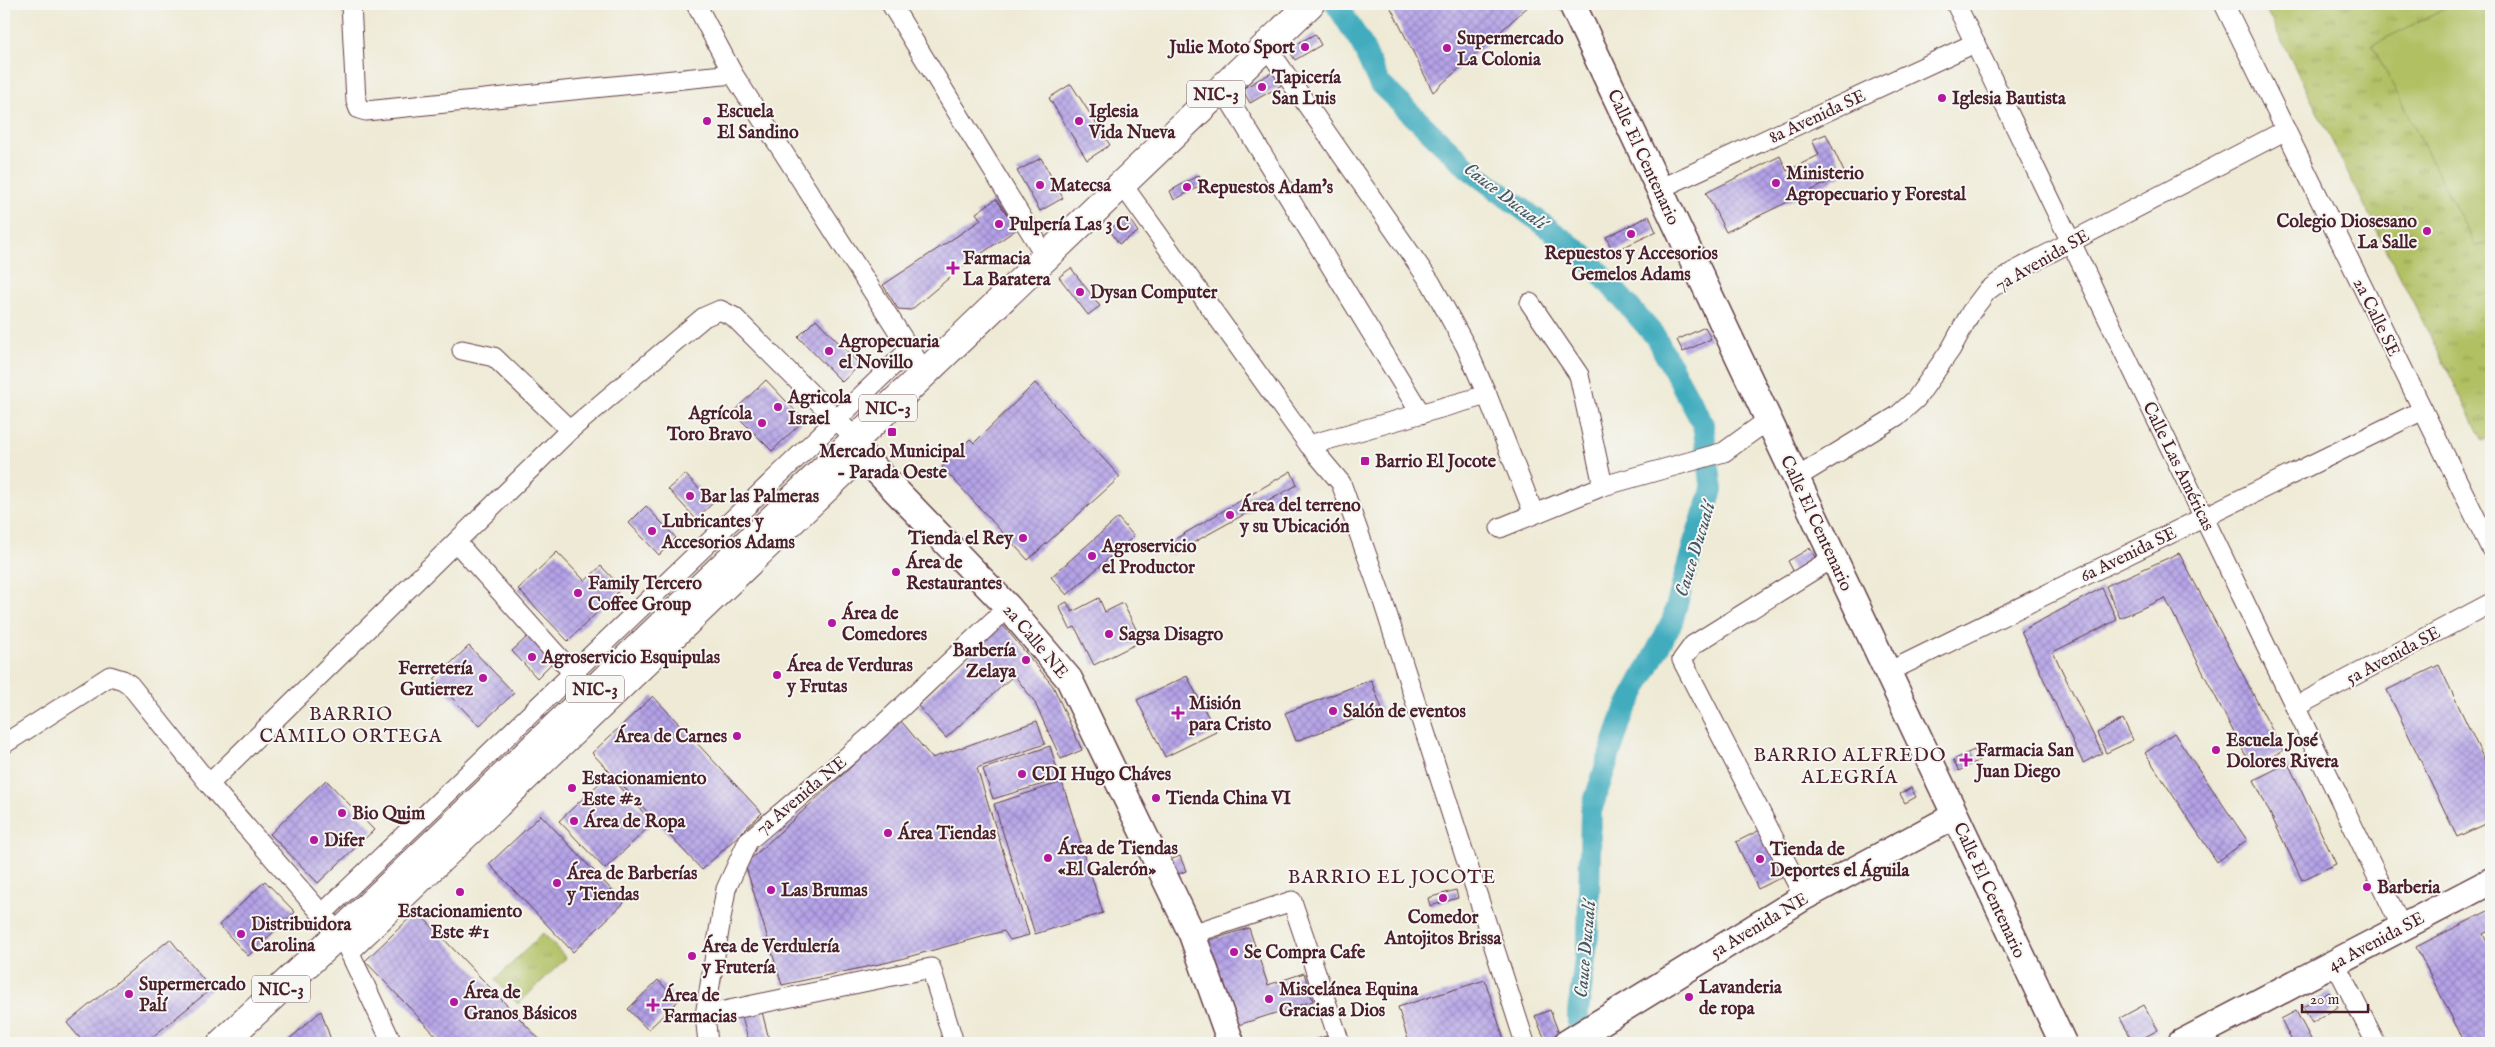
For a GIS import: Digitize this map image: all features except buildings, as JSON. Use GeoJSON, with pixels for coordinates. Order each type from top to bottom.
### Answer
{"type":"FeatureCollection","features":[{"type":"Feature","properties":{"kind":"main road","name":"NIC-3"},"geometry":{"type":"LineString","coordinates":[[222,1043],[344,943],[591,693],[857,447],[926,372],[1310,4]]}},
{"type":"Feature","properties":{"kind":"street"},"geometry":{"type":"LineString","coordinates":[[351,4],[356,101],[360,109],[366,111],[733,74]]}},
{"type":"Feature","properties":{"kind":"street"},"geometry":{"type":"LineString","coordinates":[[696,4],[733,74],[909,350],[926,372]]}},
{"type":"Feature","properties":{"kind":"street"},"geometry":{"type":"LineString","coordinates":[[891,4],[1046,257]]}},
{"type":"Feature","properties":{"kind":"street","name":"Calle El Centenario"},"geometry":{"type":"LineString","coordinates":[[1572,4],[2063,1043]]}},
{"type":"Feature","properties":{"kind":"street","name":"Calle Las Américas"},"geometry":{"type":"LineString","coordinates":[[1956,4],[2402,928]]}},
{"type":"Feature","properties":{"kind":"street","name":"2a Calle SE"},"geometry":{"type":"LineString","coordinates":[[2224,4],[2491,549]]}},
{"type":"Feature","properties":{"kind":"street","name":"8a Avenida SE"},"geometry":{"type":"LineString","coordinates":[[1659,189],[1976,43]]}},
{"type":"Feature","properties":{"kind":"street"},"geometry":{"type":"LineString","coordinates":[[1266,46],[1431,283],[1466,347],[1534,514]]}},
{"type":"Feature","properties":{"kind":"street"},"geometry":{"type":"LineString","coordinates":[[1222,88],[1421,414]]}},
{"type":"Feature","properties":{"kind":"street","name":"7a Avenida SE"},"geometry":{"type":"LineString","coordinates":[[1796,478],[1897,416],[1916,399],[1951,349],[1971,312],[1987,291],[2013,272],[2286,130]]}},
{"type":"Feature","properties":{"kind":"street"},"geometry":{"type":"LineString","coordinates":[[1122,184],[1309,445],[1341,483],[1381,595],[1525,1043]]}},
{"type":"Feature","properties":{"kind":"street"},"geometry":{"type":"LineString","coordinates":[[1530,303],[1579,375],[1603,486]]}},
{"type":"Feature","properties":{"kind":"street"},"geometry":{"type":"LineString","coordinates":[[209,784],[570,430],[704,317],[720,310],[734,317],[837,420],[857,447],[344,943]]}},
{"type":"Feature","properties":{"kind":"street"},"geometry":{"type":"LineString","coordinates":[[462,350],[494,358],[570,430]]}},
{"type":"Feature","properties":{"kind":"street"},"geometry":{"type":"LineString","coordinates":[[322,914],[909,350]]}},
{"type":"Feature","properties":{"kind":"street"},"geometry":{"type":"LineString","coordinates":[[1309,445],[1487,395]]}},
{"type":"Feature","properties":{"kind":"street","name":"6a Avenida SE"},"geometry":{"type":"LineString","coordinates":[[1888,672],[2423,410]]}},
{"type":"Feature","properties":{"kind":"street"},"geometry":{"type":"LineString","coordinates":[[1500,528],[1603,486],[1724,452],[1768,420]]}},
{"type":"Feature","properties":{"kind":"street","name":"2a Calle NE"},"geometry":{"type":"LineString","coordinates":[[857,447],[1008,607],[1069,679],[1192,934],[1231,1043]]}},
{"type":"Feature","properties":{"kind":"street"},"geometry":{"type":"LineString","coordinates":[[456,542],[572,674],[591,693]]}},
{"type":"Feature","properties":{"kind":"street"},"geometry":{"type":"LineString","coordinates":[[1804,897],[1682,660],[1694,645],[1833,558]]}},
{"type":"Feature","properties":{"kind":"street","name":"5a Avenida SE"},"geometry":{"type":"LineString","coordinates":[[2295,707],[2491,603]]}},
{"type":"Feature","properties":{"kind":"street","name":"7a Avenida NE"},"geometry":{"type":"LineString","coordinates":[[708,1043],[705,1015],[726,889],[748,841],[871,736],[1008,607]]}},
{"type":"Feature","properties":{"kind":"street"},"geometry":{"type":"LineString","coordinates":[[4,744],[110,676],[123,680],[130,685],[209,784],[322,914],[344,943],[392,1043]]}},
{"type":"Feature","properties":{"kind":"street","name":"5a Avenida NE"},"geometry":{"type":"LineString","coordinates":[[1577,1037],[1804,897],[1955,816]]}},
{"type":"Feature","properties":{"kind":"street","name":"4a Avenida SE"},"geometry":{"type":"LineString","coordinates":[[2181,1043],[2491,881]]}},
{"type":"Feature","properties":{"kind":"street"},"geometry":{"type":"LineString","coordinates":[[1192,934],[1292,901],[1340,1043]]}},
{"type":"Feature","properties":{"kind":"street"},"geometry":{"type":"LineString","coordinates":[[2335,963],[2376,1043]]}},
{"type":"Feature","properties":{"kind":"street"},"geometry":{"type":"LineString","coordinates":[[705,1015],[931,968],[954,1043]]}},
{"type":"Feature","properties":{"kind":"green space","name":"Colegio Diosesano La Salle"},"geometry":{"type":"Polygon","coordinates":[[[2263,4],[2491,4],[2491,437],[2483,441],[2263,4]]]}},
{"type":"Feature","properties":{"kind":"green space"},"geometry":{"type":"Polygon","coordinates":[[[2455,4],[2491,4],[2491,240],[2476,247],[2372,45],[2455,4]]]}},
{"type":"Feature","properties":{"kind":"green space"},"geometry":{"type":"Polygon","coordinates":[[[543,933],[566,958],[518,1004],[495,980],[543,933]]]}},
{"type":"Feature","properties":{"kind":"waterway","name":"Cauce Ducualí"},"geometry":{"type":"LineString","coordinates":[[1336,4],[1361,43],[1379,83],[1469,169],[1583,254],[1655,336],[1703,424],[1712,490],[1695,539],[1672,622],[1623,714],[1591,811],[1588,936],[1578,1012],[1578,1043]]}},
{"type":"Feature","properties":{"kind":"place","name":"Julie Moto Sport"},"geometry":{"type":"Point","coordinates":[1305,47]}},
{"type":"Feature","properties":{"kind":"place","name":"Supermercado La Colonia"},"geometry":{"type":"Point","coordinates":[1447,48]}},
{"type":"Feature","properties":{"kind":"place","name":"Tapicería San Luis"},"geometry":{"type":"Point","coordinates":[1262,87]}},
{"type":"Feature","properties":{"kind":"place","name":"Iglesia Bautista"},"geometry":{"type":"Point","coordinates":[1942,98]}},
{"type":"Feature","properties":{"kind":"place","name":"Escuela El Sandino"},"geometry":{"type":"Point","coordinates":[707,121]}},
{"type":"Feature","properties":{"kind":"place","name":"Iglesia Vida Nueva"},"geometry":{"type":"Point","coordinates":[1079,121]}},
{"type":"Feature","properties":{"kind":"place","name":"Ministerio Agropecuario y Forestal"},"geometry":{"type":"Point","coordinates":[1776,183]}},
{"type":"Feature","properties":{"kind":"place","name":"Matecsa"},"geometry":{"type":"Point","coordinates":[1040,185]}},
{"type":"Feature","properties":{"kind":"place","name":"Repuestos Adam's"},"geometry":{"type":"Point","coordinates":[1187,187]}},
{"type":"Feature","properties":{"kind":"place","name":"Pulpería Las 3 C"},"geometry":{"type":"Point","coordinates":[999,224]}},
{"type":"Feature","properties":{"kind":"place","name":"Colegio Diosesano La Salle"},"geometry":{"type":"Point","coordinates":[2427,231]}},
{"type":"Feature","properties":{"kind":"place","name":"Repuestos y Accesorios Gemelos Adams"},"geometry":{"type":"Point","coordinates":[1631,234]}},
{"type":"Feature","properties":{"kind":"place","name":"Farmacia La Baratera"},"geometry":{"type":"Point","coordinates":[953,268]}},
{"type":"Feature","properties":{"kind":"place","name":"Dysan Computer"},"geometry":{"type":"Point","coordinates":[1080,292]}},
{"type":"Feature","properties":{"kind":"place","name":"Agropecuaria el Novillo"},"geometry":{"type":"Point","coordinates":[829,351]}},
{"type":"Feature","properties":{"kind":"place","name":"Agricola Israel"},"geometry":{"type":"Point","coordinates":[778,407]}},
{"type":"Feature","properties":{"kind":"place","name":"Agrícola Toro Bravo"},"geometry":{"type":"Point","coordinates":[762,423]}},
{"type":"Feature","properties":{"kind":"place","name":"Mercado Municipal - Parada Oeste"},"geometry":{"type":"Point","coordinates":[892,432]}},
{"type":"Feature","properties":{"kind":"place","name":"Barrio El Jocote"},"geometry":{"type":"Point","coordinates":[1365,461]}},
{"type":"Feature","properties":{"kind":"place","name":"Bar las Palmeras"},"geometry":{"type":"Point","coordinates":[690,496]}},
{"type":"Feature","properties":{"kind":"place","name":"Área del terreno y su Ubicación"},"geometry":{"type":"Point","coordinates":[1230,515]}},
{"type":"Feature","properties":{"kind":"place","name":"Lubricantes y Accesorios Adams"},"geometry":{"type":"Point","coordinates":[652,531]}},
{"type":"Feature","properties":{"kind":"place","name":"Tienda el Rey"},"geometry":{"type":"Point","coordinates":[1023,538]}},
{"type":"Feature","properties":{"kind":"place","name":"Agroservicio el Productor"},"geometry":{"type":"Point","coordinates":[1092,556]}},
{"type":"Feature","properties":{"kind":"place","name":"Área de Restaurantes"},"geometry":{"type":"Point","coordinates":[896,572]}},
{"type":"Feature","properties":{"kind":"place","name":"Family Tercero Coffee Group"},"geometry":{"type":"Point","coordinates":[578,593]}},
{"type":"Feature","properties":{"kind":"place","name":"Área de Comedores"},"geometry":{"type":"Point","coordinates":[832,623]}},
{"type":"Feature","properties":{"kind":"place","name":"Sagsa Disagro"},"geometry":{"type":"Point","coordinates":[1109,634]}},
{"type":"Feature","properties":{"kind":"place","name":"Agroservicio Esquipulas"},"geometry":{"type":"Point","coordinates":[532,657]}},
{"type":"Feature","properties":{"kind":"place","name":"Barbería Zelaya"},"geometry":{"type":"Point","coordinates":[1026,660]}},
{"type":"Feature","properties":{"kind":"place","name":"Área de Verduras y Frutas"},"geometry":{"type":"Point","coordinates":[777,675]}},
{"type":"Feature","properties":{"kind":"place","name":"Ferretería Gutierrez"},"geometry":{"type":"Point","coordinates":[483,678]}},
{"type":"Feature","properties":{"kind":"place","name":"Salón de eventos"},"geometry":{"type":"Point","coordinates":[1333,711]}},
{"type":"Feature","properties":{"kind":"place","name":"Misión para Cristo"},"geometry":{"type":"Point","coordinates":[1178,713]}},
{"type":"Feature","properties":{"kind":"place","name":"Área de Carnes"},"geometry":{"type":"Point","coordinates":[737,736]}},
{"type":"Feature","properties":{"kind":"place","name":"Escuela José Dolores Rivera"},"geometry":{"type":"Point","coordinates":[2216,750]}},
{"type":"Feature","properties":{"kind":"place","name":"Farmacia San Juan Diego"},"geometry":{"type":"Point","coordinates":[1966,760]}},
{"type":"Feature","properties":{"kind":"place","name":"CDI Hugo Cháves"},"geometry":{"type":"Point","coordinates":[1022,774]}},
{"type":"Feature","properties":{"kind":"place","name":"Estacionamiento Este #2"},"geometry":{"type":"Point","coordinates":[572,788]}},
{"type":"Feature","properties":{"kind":"place","name":"Tienda China VI"},"geometry":{"type":"Point","coordinates":[1156,798]}},
{"type":"Feature","properties":{"kind":"place","name":"Bio Quim"},"geometry":{"type":"Point","coordinates":[342,813]}},
{"type":"Feature","properties":{"kind":"place","name":"Área de Ropa"},"geometry":{"type":"Point","coordinates":[574,821]}},
{"type":"Feature","properties":{"kind":"place","name":"Área Tiendas"},"geometry":{"type":"Point","coordinates":[888,833]}},
{"type":"Feature","properties":{"kind":"place","name":"Difer"},"geometry":{"type":"Point","coordinates":[314,840]}},
{"type":"Feature","properties":{"kind":"place","name":"Área de Tiendas «El Galerón»"},"geometry":{"type":"Point","coordinates":[1048,858]}},
{"type":"Feature","properties":{"kind":"place","name":"Tienda de Deportes el Águila"},"geometry":{"type":"Point","coordinates":[1760,859]}},
{"type":"Feature","properties":{"kind":"place","name":"Área de Barberías y Tiendas"},"geometry":{"type":"Point","coordinates":[557,883]}},
{"type":"Feature","properties":{"kind":"place","name":"Barberia"},"geometry":{"type":"Point","coordinates":[2367,887]}},
{"type":"Feature","properties":{"kind":"place","name":"Las Brumas"},"geometry":{"type":"Point","coordinates":[771,890]}},
{"type":"Feature","properties":{"kind":"place","name":"Estacionamiento Este #1"},"geometry":{"type":"Point","coordinates":[460,892]}},
{"type":"Feature","properties":{"kind":"place","name":"Comedor Antojitos Brissa"},"geometry":{"type":"Point","coordinates":[1443,898]}},
{"type":"Feature","properties":{"kind":"place","name":"Distribuidora Carolina"},"geometry":{"type":"Point","coordinates":[241,934]}},
{"type":"Feature","properties":{"kind":"place","name":"Se Compra Cafe"},"geometry":{"type":"Point","coordinates":[1234,952]}},
{"type":"Feature","properties":{"kind":"place","name":"Área de Verdulería y Frutería"},"geometry":{"type":"Point","coordinates":[692,956]}},
{"type":"Feature","properties":{"kind":"place","name":"Supermercado Palí"},"geometry":{"type":"Point","coordinates":[129,994]}},
{"type":"Feature","properties":{"kind":"place","name":"Lavanderia de ropa"},"geometry":{"type":"Point","coordinates":[1689,997]}},
{"type":"Feature","properties":{"kind":"place","name":"Miscelánea Equina Gracias a Dios"},"geometry":{"type":"Point","coordinates":[1269,999]}},
{"type":"Feature","properties":{"kind":"place","name":"Área de Granos Básicos"},"geometry":{"type":"Point","coordinates":[454,1002]}},
{"type":"Feature","properties":{"kind":"place","name":"Área de Farmacias"},"geometry":{"type":"Point","coordinates":[653,1005]}},
{"type":"Feature","properties":{"kind":"district","name":"BARRIO CAMILO ORTEGA"},"geometry":{"type":"Point","coordinates":[351,724]}},
{"type":"Feature","properties":{"kind":"district","name":"BARRIO ALFREDO ALEGRÍA"},"geometry":{"type":"Point","coordinates":[1850,765]}},
{"type":"Feature","properties":{"kind":"district","name":"BARRIO EL JOCOTE"},"geometry":{"type":"Point","coordinates":[1392,876]}}]}
